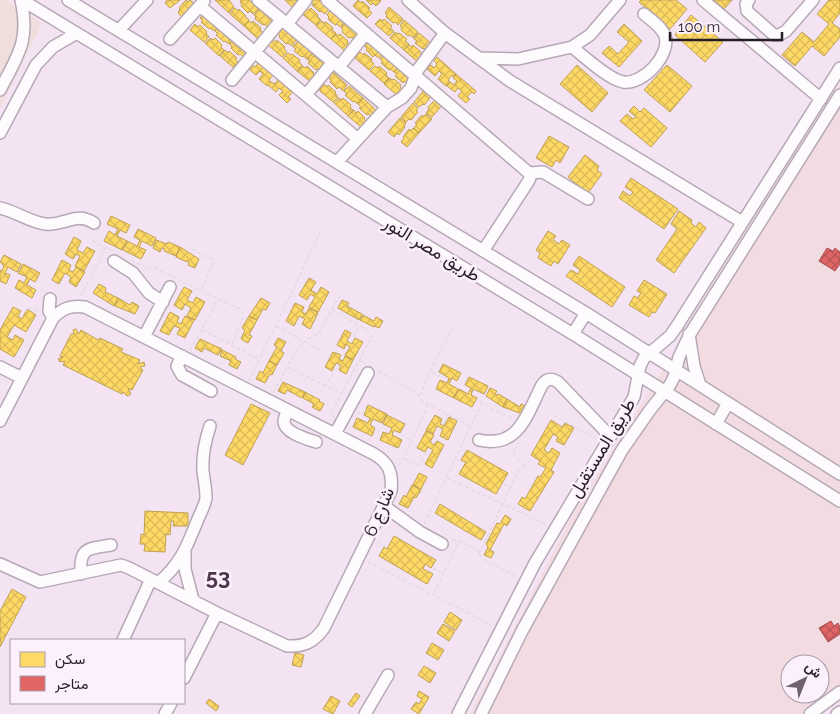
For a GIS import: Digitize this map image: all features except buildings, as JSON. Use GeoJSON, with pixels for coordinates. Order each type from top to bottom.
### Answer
{"type":"FeatureCollection","features":[{"type":"Feature","properties":{"kind":"street","name":"طريق مصر النور"},"geometry":{"type":"LineString","coordinates":[[22,0],[573,334],[840,501]]}},
{"type":"Feature","properties":{"kind":"street"},"geometry":{"type":"LineString","coordinates":[[0,90],[18,56],[24,40],[25,24],[22,0]]}},
{"type":"Feature","properties":{"kind":"street","name":"طريق مصر النور"},"geometry":{"type":"LineString","coordinates":[[68,0],[650,352],[840,474]]}},
{"type":"Feature","properties":{"kind":"street"},"geometry":{"type":"LineString","coordinates":[[119,30],[146,0]]}},
{"type":"Feature","properties":{"kind":"street"},"geometry":{"type":"LineString","coordinates":[[258,0],[387,107]]}},
{"type":"Feature","properties":{"kind":"street"},"geometry":{"type":"LineString","coordinates":[[232,80],[255,52],[306,0]]}},
{"type":"Feature","properties":{"kind":"street"},"geometry":{"type":"LineString","coordinates":[[327,0],[529,173],[530,178],[528,182],[483,251]]}},
{"type":"Feature","properties":{"kind":"street"},"geometry":{"type":"LineString","coordinates":[[408,0],[445,33],[510,81],[742,222]]}},
{"type":"Feature","properties":{"kind":"street"},"geometry":{"type":"LineString","coordinates":[[479,58],[518,59],[572,47],[590,35],[620,0]]}},
{"type":"Feature","properties":{"kind":"street"},"geometry":{"type":"LineString","coordinates":[[703,0],[820,99]]}},
{"type":"Feature","properties":{"kind":"street"},"geometry":{"type":"LineString","coordinates":[[749,0],[746,4],[747,11],[774,35],[783,34],[813,0]]}},
{"type":"Feature","properties":{"kind":"street"},"geometry":{"type":"LineString","coordinates":[[170,39],[202,3],[255,52],[358,139]]}},
{"type":"Feature","properties":{"kind":"street"},"geometry":{"type":"LineString","coordinates":[[572,47],[616,79],[629,82],[639,80],[647,74],[663,55],[666,44],[665,36],[661,29],[644,14]]}},
{"type":"Feature","properties":{"kind":"street"},"geometry":{"type":"LineString","coordinates":[[747,38],[760,23]]}},
{"type":"Feature","properties":{"kind":"street"},"geometry":{"type":"LineString","coordinates":[[0,133],[36,66],[53,47],[77,33]]}},
{"type":"Feature","properties":{"kind":"street"},"geometry":{"type":"LineString","coordinates":[[306,95],[366,33]]}},
{"type":"Feature","properties":{"kind":"street"},"geometry":{"type":"LineString","coordinates":[[337,162],[387,107],[402,98],[411,88],[417,71],[445,33]]}},
{"type":"Feature","properties":{"kind":"street"},"geometry":{"type":"LineString","coordinates":[[18,56],[28,58],[36,66]]}},
{"type":"Feature","properties":{"kind":"street"},"geometry":{"type":"LineString","coordinates":[[510,81],[509,69],[518,59]]}},
{"type":"Feature","properties":{"kind":"street","name":"طريق المستقبل"},"geometry":{"type":"LineString","coordinates":[[458,714],[555,528],[634,397],[640,366],[644,358],[670,336],[677,326],[840,68]]}},
{"type":"Feature","properties":{"kind":"street","name":"طريق المستقبل"},"geometry":{"type":"LineString","coordinates":[[481,714],[554,570],[622,450],[674,377],[679,357],[690,334],[840,94]]}},
{"type":"Feature","properties":{"kind":"street"},"geometry":{"type":"LineString","coordinates":[[529,173],[543,172],[588,199]]}},
{"type":"Feature","properties":{"kind":"street"},"geometry":{"type":"LineString","coordinates":[[0,208],[44,224],[56,224],[77,217],[86,218],[94,222]]}},
{"type":"Feature","properties":{"kind":"street"},"geometry":{"type":"LineString","coordinates":[[114,256],[133,273],[149,293],[163,302]]}},
{"type":"Feature","properties":{"kind":"street"},"geometry":{"type":"LineString","coordinates":[[144,336],[170,287]]}},
{"type":"Feature","properties":{"kind":"street"},"geometry":{"type":"LineString","coordinates":[[50,299],[49,311],[53,318]]}},
{"type":"Feature","properties":{"kind":"street"},"geometry":{"type":"LineString","coordinates":[[0,421],[53,318],[67,307],[76,306]]}},
{"type":"Feature","properties":{"kind":"street","name":"شارع 6"},"geometry":{"type":"LineString","coordinates":[[1,569],[40,582],[121,566],[287,646],[298,647],[309,644],[318,637],[324,628],[391,491],[393,480],[390,469],[383,460],[374,454],[144,336],[85,307],[76,306]]}},
{"type":"Feature","properties":{"kind":"street"},"geometry":{"type":"LineString","coordinates":[[573,334],[586,313]]}},
{"type":"Feature","properties":{"kind":"street"},"geometry":{"type":"LineString","coordinates":[[677,326],[690,334],[694,366],[700,385]]}},
{"type":"Feature","properties":{"kind":"street"},"geometry":{"type":"LineString","coordinates":[[184,357],[177,366],[182,375],[211,391]]}},
{"type":"Feature","properties":{"kind":"street"},"geometry":{"type":"LineString","coordinates":[[0,367],[22,378]]}},
{"type":"Feature","properties":{"kind":"street"},"geometry":{"type":"LineString","coordinates":[[336,434],[372,370]]}},
{"type":"Feature","properties":{"kind":"street"},"geometry":{"type":"LineString","coordinates":[[479,440],[492,443],[504,440],[515,434],[542,385],[546,380],[552,379],[558,382],[607,440]]}},
{"type":"Feature","properties":{"kind":"street"},"geometry":{"type":"LineString","coordinates":[[716,424],[728,403]]}},
{"type":"Feature","properties":{"kind":"street"},"geometry":{"type":"LineString","coordinates":[[288,410],[284,421],[285,426],[289,430],[316,442]]}},
{"type":"Feature","properties":{"kind":"street"},"geometry":{"type":"LineString","coordinates":[[625,412],[641,422]]}},
{"type":"Feature","properties":{"kind":"street"},"geometry":{"type":"LineString","coordinates":[[124,639],[155,581],[178,564],[185,553],[206,500],[203,456],[210,426]]}},
{"type":"Feature","properties":{"kind":"street"},"geometry":{"type":"LineString","coordinates":[[384,506],[420,532],[442,544]]}},
{"type":"Feature","properties":{"kind":"street"},"geometry":{"type":"LineString","coordinates":[[81,574],[80,560],[84,553],[90,549],[111,545]]}},
{"type":"Feature","properties":{"kind":"street"},"geometry":{"type":"LineString","coordinates":[[185,553],[185,569],[193,600]]}},
{"type":"Feature","properties":{"kind":"street"},"geometry":{"type":"LineString","coordinates":[[185,676],[217,613]]}},
{"type":"Feature","properties":{"kind":"street"},"geometry":{"type":"LineString","coordinates":[[365,714],[388,674]]}},
{"type":"Feature","properties":{"kind":"street"},"geometry":{"type":"LineString","coordinates":[[810,714],[840,692]]}},
{"type":"Feature","properties":{"kind":"path"},"geometry":{"type":"LineString","coordinates":[[245,388],[320,233]]}},
{"type":"Feature","properties":{"kind":"path"},"geometry":{"type":"LineString","coordinates":[[92,240],[105,247],[114,256]]}},
{"type":"Feature","properties":{"kind":"path"},"geometry":{"type":"LineString","coordinates":[[76,306],[105,247]]}},
{"type":"Feature","properties":{"kind":"path"},"geometry":{"type":"LineString","coordinates":[[192,249],[214,261],[200,290]]}},
{"type":"Feature","properties":{"kind":"path"},"geometry":{"type":"LineString","coordinates":[[129,259],[149,268],[152,267],[242,310],[244,314],[232,345]]}},
{"type":"Feature","properties":{"kind":"path"},"geometry":{"type":"LineString","coordinates":[[269,400],[296,351],[305,341],[320,333],[341,293]]}},
{"type":"Feature","properties":{"kind":"path"},"geometry":{"type":"LineString","coordinates":[[184,357],[218,299]]}},
{"type":"Feature","properties":{"kind":"path"},"geometry":{"type":"LineString","coordinates":[[25,312],[28,307],[38,311]]}},
{"type":"Feature","properties":{"kind":"path"},"geometry":{"type":"LineString","coordinates":[[332,310],[371,333],[372,336],[331,415],[342,422]]}},
{"type":"Feature","properties":{"kind":"path"},"geometry":{"type":"LineString","coordinates":[[276,325],[320,350]]}},
{"type":"Feature","properties":{"kind":"path"},"geometry":{"type":"LineString","coordinates":[[354,337],[360,326]]}},
{"type":"Feature","properties":{"kind":"path"},"geometry":{"type":"LineString","coordinates":[[419,397],[453,327]]}},
{"type":"Feature","properties":{"kind":"path"},"geometry":{"type":"LineString","coordinates":[[201,330],[259,359]]}},
{"type":"Feature","properties":{"kind":"path"},"geometry":{"type":"LineString","coordinates":[[359,360],[372,370],[417,394],[422,401],[471,426]]}},
{"type":"Feature","properties":{"kind":"path"},"geometry":{"type":"LineString","coordinates":[[320,393],[339,365]]}},
{"type":"Feature","properties":{"kind":"path"},"geometry":{"type":"LineString","coordinates":[[287,367],[342,394]]}},
{"type":"Feature","properties":{"kind":"path"},"geometry":{"type":"LineString","coordinates":[[431,371],[446,379]]}},
{"type":"Feature","properties":{"kind":"path"},"geometry":{"type":"LineString","coordinates":[[476,396],[482,403],[522,424]]}},
{"type":"Feature","properties":{"kind":"path"},"geometry":{"type":"LineString","coordinates":[[420,532],[482,403]]}},
{"type":"Feature","properties":{"kind":"path"},"geometry":{"type":"LineString","coordinates":[[390,469],[399,465],[404,458],[428,404]]}},
{"type":"Feature","properties":{"kind":"path"},"geometry":{"type":"LineString","coordinates":[[354,410],[368,418]]}},
{"type":"Feature","properties":{"kind":"path"},"geometry":{"type":"LineString","coordinates":[[443,424],[448,414]]}},
{"type":"Feature","properties":{"kind":"path"},"geometry":{"type":"LineString","coordinates":[[554,418],[556,416],[607,440]]}},
{"type":"Feature","properties":{"kind":"path"},"geometry":{"type":"LineString","coordinates":[[401,435],[412,441]]}},
{"type":"Feature","properties":{"kind":"path"},"geometry":{"type":"LineString","coordinates":[[404,458],[418,465],[429,449]]}},
{"type":"Feature","properties":{"kind":"path"},"geometry":{"type":"LineString","coordinates":[[455,459],[463,463]]}},
{"type":"Feature","properties":{"kind":"path"},"geometry":{"type":"LineString","coordinates":[[479,554],[519,469],[531,459]]}},
{"type":"Feature","properties":{"kind":"path"},"geometry":{"type":"LineString","coordinates":[[446,477],[555,528]]}},
{"type":"Feature","properties":{"kind":"path"},"geometry":{"type":"LineString","coordinates":[[504,484],[510,487]]}},
{"type":"Feature","properties":{"kind":"path"},"geometry":{"type":"LineString","coordinates":[[442,544],[451,540],[460,541],[476,549],[483,559],[526,581]]}},
{"type":"Feature","properties":{"kind":"path"},"geometry":{"type":"LineString","coordinates":[[433,596],[460,541]]}},
{"type":"Feature","properties":{"kind":"path"},"geometry":{"type":"LineString","coordinates":[[359,557],[501,629]]}},
{"type":"Feature","properties":{"kind":"path"},"geometry":{"type":"LineString","coordinates":[[433,568],[444,574]]}},
{"type":"Feature","properties":{"kind":"shaded area"},"geometry":{"type":"Polygon","coordinates":[[[0,0],[5,0],[42,23],[0,109],[0,0]]]}},
{"type":"Feature","properties":{"kind":"shaded area"},"geometry":{"type":"Polygon","coordinates":[[[840,84],[840,691],[830,699],[830,654],[780,654],[780,704],[823,704],[810,714],[470,714],[572,516],[840,84]]]}},
{"type":"Feature","properties":{"kind":"district","name":"53"},"geometry":{"type":"Point","coordinates":[218,577]}}]}
